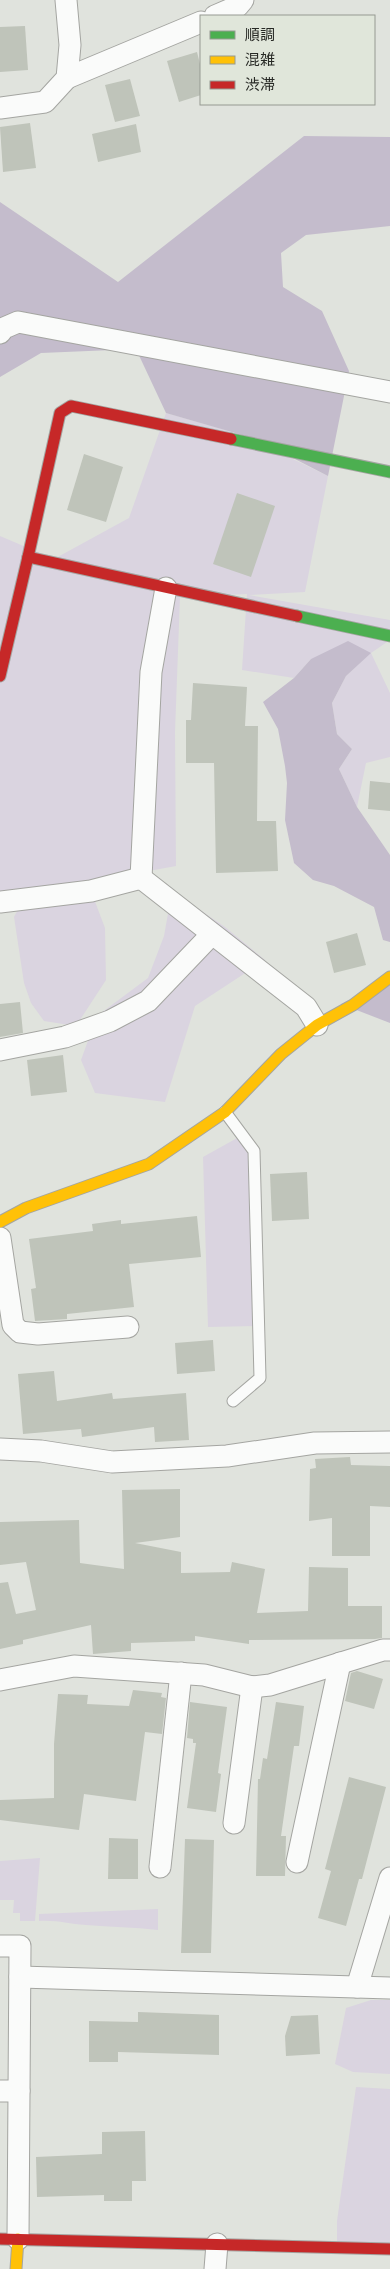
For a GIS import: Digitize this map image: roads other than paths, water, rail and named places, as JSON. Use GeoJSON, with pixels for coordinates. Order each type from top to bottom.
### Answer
{"type":"FeatureCollection","features":[{"type":"Feature","properties":{"kind":"street"},"geometry":{"type":"LineString","coordinates":[[66,0],[70,45],[67,78]]}},
{"type":"Feature","properties":{"kind":"street"},"geometry":{"type":"LineString","coordinates":[[216,15],[238,6],[243,0]]}},
{"type":"Feature","properties":{"kind":"street"},"geometry":{"type":"LineString","coordinates":[[0,108],[45,102],[67,78],[200,22]]}},
{"type":"Feature","properties":{"kind":"street"},"geometry":{"type":"LineString","coordinates":[[0,333],[4,328],[18,322],[390,392]]}},
{"type":"Feature","properties":{"kind":"street"},"geometry":{"type":"LineString","coordinates":[[0,676],[60,413],[71,406],[390,472]]}},
{"type":"Feature","properties":{"kind":"street"},"geometry":{"type":"LineString","coordinates":[[28,557],[390,636]]}},
{"type":"Feature","properties":{"kind":"street"},"geometry":{"type":"LineString","coordinates":[[141,878],[151,672],[166,588]]}},
{"type":"Feature","properties":{"kind":"street"},"geometry":{"type":"LineString","coordinates":[[0,902],[91,891],[141,878]]}},
{"type":"Feature","properties":{"kind":"street"},"geometry":{"type":"LineString","coordinates":[[141,878],[306,1007],[317,1025]]}},
{"type":"Feature","properties":{"kind":"street"},"geometry":{"type":"LineString","coordinates":[[0,1050],[65,1037],[110,1021],[148,1001],[212,934]]}},
{"type":"Feature","properties":{"kind":"street"},"geometry":{"type":"LineString","coordinates":[[0,1222],[26,1208],[149,1164],[224,1112],[281,1054],[317,1025],[354,1005],[390,977]]}},
{"type":"Feature","properties":{"kind":"street"},"geometry":{"type":"LineString","coordinates":[[0,1238],[13,1325],[20,1332],[38,1334],[128,1327]]}},
{"type":"Feature","properties":{"kind":"street"},"geometry":{"type":"LineString","coordinates":[[0,1449],[41,1451],[112,1462],[227,1456],[315,1443],[390,1442]]}},
{"type":"Feature","properties":{"kind":"street"},"geometry":{"type":"LineString","coordinates":[[0,1680],[74,1666],[204,1675],[252,1687],[270,1685],[383,1650],[390,1650]]}},
{"type":"Feature","properties":{"kind":"street"},"geometry":{"type":"LineString","coordinates":[[297,1862],[340,1663]]}},
{"type":"Feature","properties":{"kind":"street"},"geometry":{"type":"LineString","coordinates":[[160,1867],[181,1674]]}},
{"type":"Feature","properties":{"kind":"street"},"geometry":{"type":"LineString","coordinates":[[234,1823],[252,1687]]}},
{"type":"Feature","properties":{"kind":"street"},"geometry":{"type":"LineString","coordinates":[[356,1987],[390,1878]]}},
{"type":"Feature","properties":{"kind":"street"},"geometry":{"type":"LineString","coordinates":[[0,1946],[20,1946],[20,1977],[10,2091],[9,2239],[16,2269]]}},
{"type":"Feature","properties":{"kind":"street"},"geometry":{"type":"LineString","coordinates":[[20,1977],[390,1988]]}},
{"type":"Feature","properties":{"kind":"street"},"geometry":{"type":"LineString","coordinates":[[9,2239],[390,2249]]}},
{"type":"Feature","properties":{"kind":"street"},"geometry":{"type":"LineString","coordinates":[[215,2269],[216,2244]]}},
{"type":"Feature","properties":{"kind":"lane"},"geometry":{"type":"LineString","coordinates":[[224,1112],[254,1151],[260,1378],[233,1401]]}}]}
